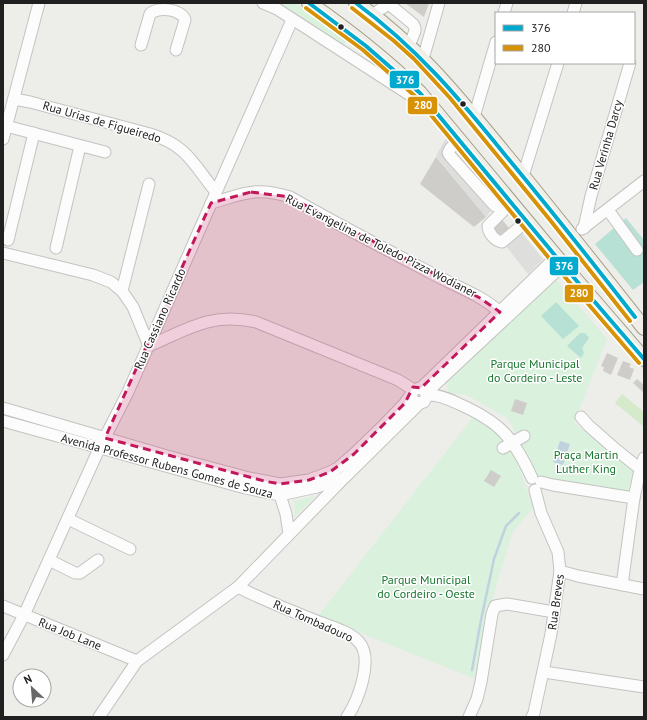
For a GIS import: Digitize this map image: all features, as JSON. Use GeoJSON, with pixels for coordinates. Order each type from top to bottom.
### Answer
{"type":"FeatureCollection","features":[{"type":"Feature","properties":{"kind":"main road"},"geometry":{"type":"LineString","coordinates":[[309,3],[355,36],[402,76],[420,94],[644,359]]}},
{"type":"Feature","properties":{"kind":"main road"},"geometry":{"type":"LineString","coordinates":[[356,3],[391,29],[423,59],[523,176],[644,328]]}},
{"type":"Feature","properties":{"kind":"street"},"geometry":{"type":"LineString","coordinates":[[3,138],[39,3]]}},
{"type":"Feature","properties":{"kind":"street"},"geometry":{"type":"LineString","coordinates":[[263,3],[277,10],[434,111]]}},
{"type":"Feature","properties":{"kind":"street"},"geometry":{"type":"LineString","coordinates":[[423,59],[439,3]]}},
{"type":"Feature","properties":{"kind":"street"},"geometry":{"type":"LineString","coordinates":[[372,16],[384,6],[390,5],[413,24],[415,31],[409,46]]}},
{"type":"Feature","properties":{"kind":"street"},"geometry":{"type":"LineString","coordinates":[[140,45],[150,14],[159,9],[170,6],[184,16],[185,20],[176,50]]}},
{"type":"Feature","properties":{"kind":"street","name":"Rua Cassiano Ricardo"},"geometry":{"type":"LineString","coordinates":[[3,655],[24,615],[149,346],[292,20]]}},
{"type":"Feature","properties":{"kind":"street"},"geometry":{"type":"LineString","coordinates":[[474,117],[495,45]]}},
{"type":"Feature","properties":{"kind":"street"},"geometry":{"type":"LineString","coordinates":[[523,176],[558,64]]}},
{"type":"Feature","properties":{"kind":"street","name":"Rua Verinha Darcy"},"geometry":{"type":"LineString","coordinates":[[584,228],[591,196],[630,64]]}},
{"type":"Feature","properties":{"kind":"street","name":"Rua Urias de Figueiredo"},"geometry":{"type":"LineString","coordinates":[[14,99],[150,134],[167,140],[176,145],[186,154],[216,192]]}},
{"type":"Feature","properties":{"kind":"street"},"geometry":{"type":"LineString","coordinates":[[6,126],[105,152]]}},
{"type":"Feature","properties":{"kind":"street"},"geometry":{"type":"LineString","coordinates":[[8,240],[34,133]]}},
{"type":"Feature","properties":{"kind":"street"},"geometry":{"type":"LineString","coordinates":[[458,140],[448,153],[495,206]]}},
{"type":"Feature","properties":{"kind":"street"},"geometry":{"type":"LineString","coordinates":[[56,248],[80,146]]}},
{"type":"Feature","properties":{"kind":"street"},"geometry":{"type":"LineString","coordinates":[[572,237],[644,182]]}},
{"type":"Feature","properties":{"kind":"street"},"geometry":{"type":"LineString","coordinates":[[122,291],[149,184]]}},
{"type":"Feature","properties":{"kind":"street","name":"Rua Evangelina de Toledo Pizza Wodianer"},"geometry":{"type":"LineString","coordinates":[[211,203],[251,192],[274,192],[290,197],[424,270],[476,296],[494,306],[500,312]]}},
{"type":"Feature","properties":{"kind":"street"},"geometry":{"type":"LineString","coordinates":[[511,203],[488,226],[489,231],[497,241],[502,242],[527,221]]}},
{"type":"Feature","properties":{"kind":"street"},"geometry":{"type":"LineString","coordinates":[[608,210],[637,250]]}},
{"type":"Feature","properties":{"kind":"street"},"geometry":{"type":"LineString","coordinates":[[3,253],[93,275],[111,282],[122,291],[136,311],[149,346],[189,327],[206,321],[222,318],[246,319],[398,380],[420,394]]}},
{"type":"Feature","properties":{"kind":"street","name":"Avenida Professor Rubens Gomes de Souza"},"geometry":{"type":"LineString","coordinates":[[3,421],[100,449],[263,487],[280,495],[318,487],[344,478],[420,394],[500,312],[560,261]]}},
{"type":"Feature","properties":{"kind":"street","name":"Avenida Professor Rubens Gomes de Souza"},"geometry":{"type":"LineString","coordinates":[[263,487],[309,480],[338,468],[420,394],[560,261]]}},
{"type":"Feature","properties":{"kind":"street","name":"Rua Breves"},"geometry":{"type":"LineString","coordinates":[[420,394],[437,395],[465,406],[485,417],[505,432],[508,446],[536,483],[541,513],[558,552],[560,571],[544,672],[534,716]]}},
{"type":"Feature","properties":{"kind":"street","name":"Avenida Professor Rubens Gomes de Souza"},"geometry":{"type":"LineString","coordinates":[[3,408],[106,438],[247,483]]}},
{"type":"Feature","properties":{"kind":"street"},"geometry":{"type":"LineString","coordinates":[[581,417],[589,426],[642,471]]}},
{"type":"Feature","properties":{"kind":"street"},"geometry":{"type":"LineString","coordinates":[[508,446],[524,436]]}},
{"type":"Feature","properties":{"kind":"street"},"geometry":{"type":"LineString","coordinates":[[622,585],[634,498],[642,471],[644,458]]}},
{"type":"Feature","properties":{"kind":"street"},"geometry":{"type":"LineString","coordinates":[[99,717],[137,660],[238,587],[344,478]]}},
{"type":"Feature","properties":{"kind":"street"},"geometry":{"type":"LineString","coordinates":[[536,483],[634,498]]}},
{"type":"Feature","properties":{"kind":"street"},"geometry":{"type":"LineString","coordinates":[[280,495],[286,514],[289,534]]}},
{"type":"Feature","properties":{"kind":"street"},"geometry":{"type":"LineString","coordinates":[[68,519],[130,549]]}},
{"type":"Feature","properties":{"kind":"street"},"geometry":{"type":"LineString","coordinates":[[49,560],[75,573],[80,573],[98,560]]}},
{"type":"Feature","properties":{"kind":"street"},"geometry":{"type":"LineString","coordinates":[[560,571],[644,589]]}},
{"type":"Feature","properties":{"kind":"street","name":"Rua Tombadouro"},"geometry":{"type":"LineString","coordinates":[[238,587],[349,635],[360,644],[365,657],[362,684],[347,717]]}},
{"type":"Feature","properties":{"kind":"street"},"geometry":{"type":"LineString","coordinates":[[469,717],[479,691],[492,614],[495,606],[507,604],[554,612]]}},
{"type":"Feature","properties":{"kind":"street","name":"Rua Job Lane"},"geometry":{"type":"LineString","coordinates":[[3,606],[137,660]]}},
{"type":"Feature","properties":{"kind":"street"},"geometry":{"type":"LineString","coordinates":[[544,672],[644,687]]}},
{"type":"Feature","properties":{"kind":"highlighted area"},"geometry":{"type":"Polygon","coordinates":[[[251,192],[290,197],[480,298],[500,312],[421,388],[413,387],[405,403],[354,454],[330,472],[309,480],[280,484],[264,481],[105,438],[211,203],[251,192]]]}},
{"type":"Feature","properties":{"kind":"green space"},"geometry":{"type":"Polygon","coordinates":[[[275,3],[295,3],[348,39],[342,47],[275,3]]]}},
{"type":"Feature","properties":{"kind":"green space"},"geometry":{"type":"Polygon","coordinates":[[[626,218],[644,240],[644,282],[633,290],[595,244],[626,218]]]}},
{"type":"Feature","properties":{"kind":"green space","name":"Parque Municipal do Cordeiro - Leste"},"geometry":{"type":"Polygon","coordinates":[[[553,276],[607,339],[574,423],[636,471],[632,484],[623,493],[545,479],[534,473],[515,437],[514,429],[507,418],[465,394],[449,394],[446,383],[553,276]]]}},
{"type":"Feature","properties":{"kind":"green space"},"geometry":{"type":"Polygon","coordinates":[[[556,302],[579,326],[563,339],[541,316],[556,302]]]}},
{"type":"Feature","properties":{"kind":"green space"},"geometry":{"type":"Polygon","coordinates":[[[580,333],[585,333],[589,338],[582,348],[584,353],[581,358],[567,346],[580,333]]]}},
{"type":"Feature","properties":{"kind":"green space"},"geometry":{"type":"Polygon","coordinates":[[[622,394],[644,412],[644,427],[615,403],[622,394]]]}},
{"type":"Feature","properties":{"kind":"green space","name":"Parque Municipal do Cordeiro - Oeste"},"geometry":{"type":"Polygon","coordinates":[[[473,417],[494,431],[508,447],[518,466],[533,508],[512,533],[491,603],[478,680],[318,616],[473,417]]]}},
{"type":"Feature","properties":{"kind":"green space"},"geometry":{"type":"Polygon","coordinates":[[[315,496],[295,517],[294,501],[315,496]]]}},
{"type":"Feature","properties":{"kind":"shaded area"},"geometry":{"type":"Polygon","coordinates":[[[446,138],[498,202],[486,217],[436,156],[446,138]]]}},
{"type":"Feature","properties":{"kind":"shaded area"},"geometry":{"type":"Polygon","coordinates":[[[517,227],[543,259],[528,274],[501,240],[517,227]]]}},
{"type":"Feature","properties":{"kind":"water"},"geometry":{"type":"Polygon","coordinates":[[[560,441],[570,444],[563,465],[553,462],[560,441]]]}},
{"type":"Feature","properties":{"kind":"building"},"geometry":{"type":"Polygon","coordinates":[[[405,3],[429,3],[424,17],[405,3]]]}},
{"type":"Feature","properties":{"kind":"building"},"geometry":{"type":"Polygon","coordinates":[[[436,157],[486,217],[474,227],[420,184],[436,157]]]}},
{"type":"Feature","properties":{"kind":"building"},"geometry":{"type":"Polygon","coordinates":[[[500,217],[509,228],[496,238],[488,228],[500,217]]]}},
{"type":"Feature","properties":{"kind":"building"},"geometry":{"type":"Polygon","coordinates":[[[607,353],[618,358],[611,375],[603,371],[604,367],[601,366],[607,353]]]}},
{"type":"Feature","properties":{"kind":"building"},"geometry":{"type":"Polygon","coordinates":[[[623,361],[631,364],[629,367],[634,369],[630,380],[617,375],[623,361]]]}},
{"type":"Feature","properties":{"kind":"building"},"geometry":{"type":"Polygon","coordinates":[[[637,379],[644,385],[644,393],[633,383],[637,379]]]}},
{"type":"Feature","properties":{"kind":"building"},"geometry":{"type":"Polygon","coordinates":[[[515,399],[527,403],[523,415],[511,411],[515,399]]]}},
{"type":"Feature","properties":{"kind":"building"},"geometry":{"type":"Polygon","coordinates":[[[491,470],[501,476],[494,487],[484,481],[491,470]]]}},
{"type":"Feature","properties":{"kind":"waterway"},"geometry":{"type":"LineString","coordinates":[[472,670],[494,559],[506,526],[519,513]]}},
{"type":"Feature","properties":{"kind":"transit line","name":"376"},"geometry":{"type":"LineString","coordinates":[[309,3],[366,46],[420,93],[563,265],[644,359]]}},
{"type":"Feature","properties":{"kind":"transit line","name":"376"},"geometry":{"type":"LineString","coordinates":[[356,3],[399,38],[454,94],[539,196],[635,317]]}},
{"type":"Feature","properties":{"kind":"transit line","name":"280"},"geometry":{"type":"LineString","coordinates":[[306,8],[363,50],[416,97],[558,269],[639,363]]}},
{"type":"Feature","properties":{"kind":"transit line","name":"280"},"geometry":{"type":"LineString","coordinates":[[352,8],[414,59],[450,98],[630,321]]}},
{"type":"Feature","properties":{"kind":"park label","name":"Praça Martin Luther King"},"geometry":{"type":"Point","coordinates":[586,462]}}]}
